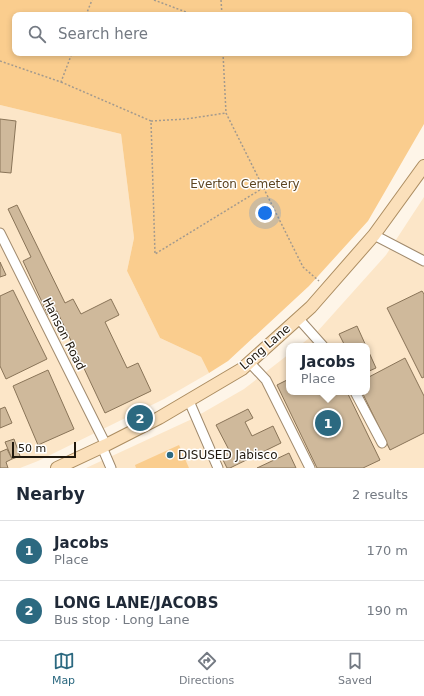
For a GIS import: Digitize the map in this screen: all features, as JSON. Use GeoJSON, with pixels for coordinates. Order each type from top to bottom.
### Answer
{"type":"FeatureCollection","features":[{"type":"Feature","properties":{"kind":"main road","name":"Long Lane"},"geometry":{"type":"LineString","coordinates":[[57,468],[159,418],[189,401],[250,362],[311,307],[374,235],[424,166]]}},
{"type":"Feature","properties":{"kind":"street","name":"Hanson Road"},"geometry":{"type":"LineString","coordinates":[[0,232],[104,446],[111,468]]}},
{"type":"Feature","properties":{"kind":"street"},"geometry":{"type":"LineString","coordinates":[[374,235],[424,261]]}},
{"type":"Feature","properties":{"kind":"street"},"geometry":{"type":"LineString","coordinates":[[298,318],[320,343]]}},
{"type":"Feature","properties":{"kind":"street"},"geometry":{"type":"LineString","coordinates":[[250,362],[266,380],[310,468]]}},
{"type":"Feature","properties":{"kind":"street"},"geometry":{"type":"LineString","coordinates":[[357,395],[382,443]]}},
{"type":"Feature","properties":{"kind":"street"},"geometry":{"type":"LineString","coordinates":[[189,401],[218,468]]}},
{"type":"Feature","properties":{"kind":"path"},"geometry":{"type":"LineString","coordinates":[[87,12],[92,0]]}},
{"type":"Feature","properties":{"kind":"path"},"geometry":{"type":"LineString","coordinates":[[154,0],[186,12]]}},
{"type":"Feature","properties":{"kind":"path"},"geometry":{"type":"LineString","coordinates":[[221,0],[222,12]]}},
{"type":"Feature","properties":{"kind":"path"},"geometry":{"type":"LineString","coordinates":[[61,82],[71,56]]}},
{"type":"Feature","properties":{"kind":"path"},"geometry":{"type":"LineString","coordinates":[[223,56],[226,113],[303,267],[327,288]]}},
{"type":"Feature","properties":{"kind":"path"},"geometry":{"type":"LineString","coordinates":[[0,61],[61,82],[151,121],[186,119],[226,113]]}},
{"type":"Feature","properties":{"kind":"path"},"geometry":{"type":"LineString","coordinates":[[151,121],[155,254],[263,188]]}},
{"type":"Feature","properties":{"kind":"shaded area"},"geometry":{"type":"Polygon","coordinates":[[[0,105],[121,134],[134,238],[127,271],[160,338],[201,357],[209,373],[164,399],[38,461],[20,468],[0,468],[0,105]]]}},
{"type":"Feature","properties":{"kind":"shaded area"},"geometry":{"type":"Polygon","coordinates":[[[424,197],[424,468],[86,468],[192,419],[244,389],[286,356],[286,395],[370,395],[370,343],[303,343],[317,332],[386,255],[424,197]]]}},
{"type":"Feature","properties":{"kind":"green space","name":"Everton Cemetery"},"geometry":{"type":"Polygon","coordinates":[[[0,0],[424,0],[424,124],[368,221],[309,286],[228,361],[209,373],[201,357],[160,338],[127,271],[134,238],[121,134],[0,105],[0,0]]]}},
{"type":"Feature","properties":{"kind":"green space","name":"DISUSED Jabisco"},"geometry":{"type":"Polygon","coordinates":[[[179,445],[189,468],[136,468],[135,465],[179,445]]]}},
{"type":"Feature","properties":{"kind":"building"},"geometry":{"type":"Polygon","coordinates":[[[0,119],[16,121],[11,173],[0,172],[0,119]]]}},
{"type":"Feature","properties":{"kind":"building"},"geometry":{"type":"Polygon","coordinates":[[[17,205],[65,303],[73,299],[81,314],[111,299],[119,315],[105,322],[127,368],[138,363],[151,391],[105,413],[57,311],[48,315],[23,261],[31,257],[8,209],[17,205]]]}},
{"type":"Feature","properties":{"kind":"building"},"geometry":{"type":"Polygon","coordinates":[[[0,262],[6,275],[0,277],[0,262]]]}},
{"type":"Feature","properties":{"kind":"building"},"geometry":{"type":"Polygon","coordinates":[[[13,290],[47,359],[6,379],[0,366],[0,296],[13,290]]]}},
{"type":"Feature","properties":{"kind":"building"},"geometry":{"type":"Polygon","coordinates":[[[422,291],[424,294],[424,377],[422,378],[387,308],[422,291]]]}},
{"type":"Feature","properties":{"kind":"building"},"geometry":{"type":"Polygon","coordinates":[[[357,326],[365,343],[344,343],[339,334],[357,326]]]}},
{"type":"Feature","properties":{"kind":"building"},"geometry":{"type":"Polygon","coordinates":[[[370,355],[376,368],[370,371],[370,355]]]}},
{"type":"Feature","properties":{"kind":"building"},"geometry":{"type":"Polygon","coordinates":[[[405,358],[424,396],[424,433],[390,450],[363,395],[370,395],[370,376],[405,358]]]}},
{"type":"Feature","properties":{"kind":"building"},"geometry":{"type":"Polygon","coordinates":[[[48,370],[74,429],[38,445],[13,386],[48,370]]]}},
{"type":"Feature","properties":{"kind":"building"},"geometry":{"type":"Polygon","coordinates":[[[286,380],[286,395],[348,395],[380,460],[363,468],[317,468],[277,385],[286,380]]]}},
{"type":"Feature","properties":{"kind":"building"},"geometry":{"type":"Polygon","coordinates":[[[5,407],[12,423],[0,428],[0,409],[5,407]]]}},
{"type":"Feature","properties":{"kind":"building"},"geometry":{"type":"Polygon","coordinates":[[[248,409],[253,418],[245,422],[252,436],[273,426],[281,443],[230,468],[227,468],[220,454],[229,450],[216,425],[248,409]]]}},
{"type":"Feature","properties":{"kind":"building"},"geometry":{"type":"Polygon","coordinates":[[[14,439],[20,456],[12,459],[5,442],[14,439]]]}},
{"type":"Feature","properties":{"kind":"building"},"geometry":{"type":"Polygon","coordinates":[[[7,449],[12,459],[6,462],[8,468],[0,468],[0,452],[7,449]]]}},
{"type":"Feature","properties":{"kind":"building"},"geometry":{"type":"Polygon","coordinates":[[[289,453],[296,468],[257,468],[289,453]]]}},
{"type":"Feature","properties":{"kind":"place","name":"LONG LANE/JACOBS"},"geometry":{"type":"Point","coordinates":[140,418]}},
{"type":"Feature","properties":{"kind":"place","name":"Jacobs"},"geometry":{"type":"Point","coordinates":[328,423]}},
{"type":"Feature","properties":{"kind":"place","name":"DISUSED Jabisco"},"geometry":{"type":"Point","coordinates":[170,455]}}]}
